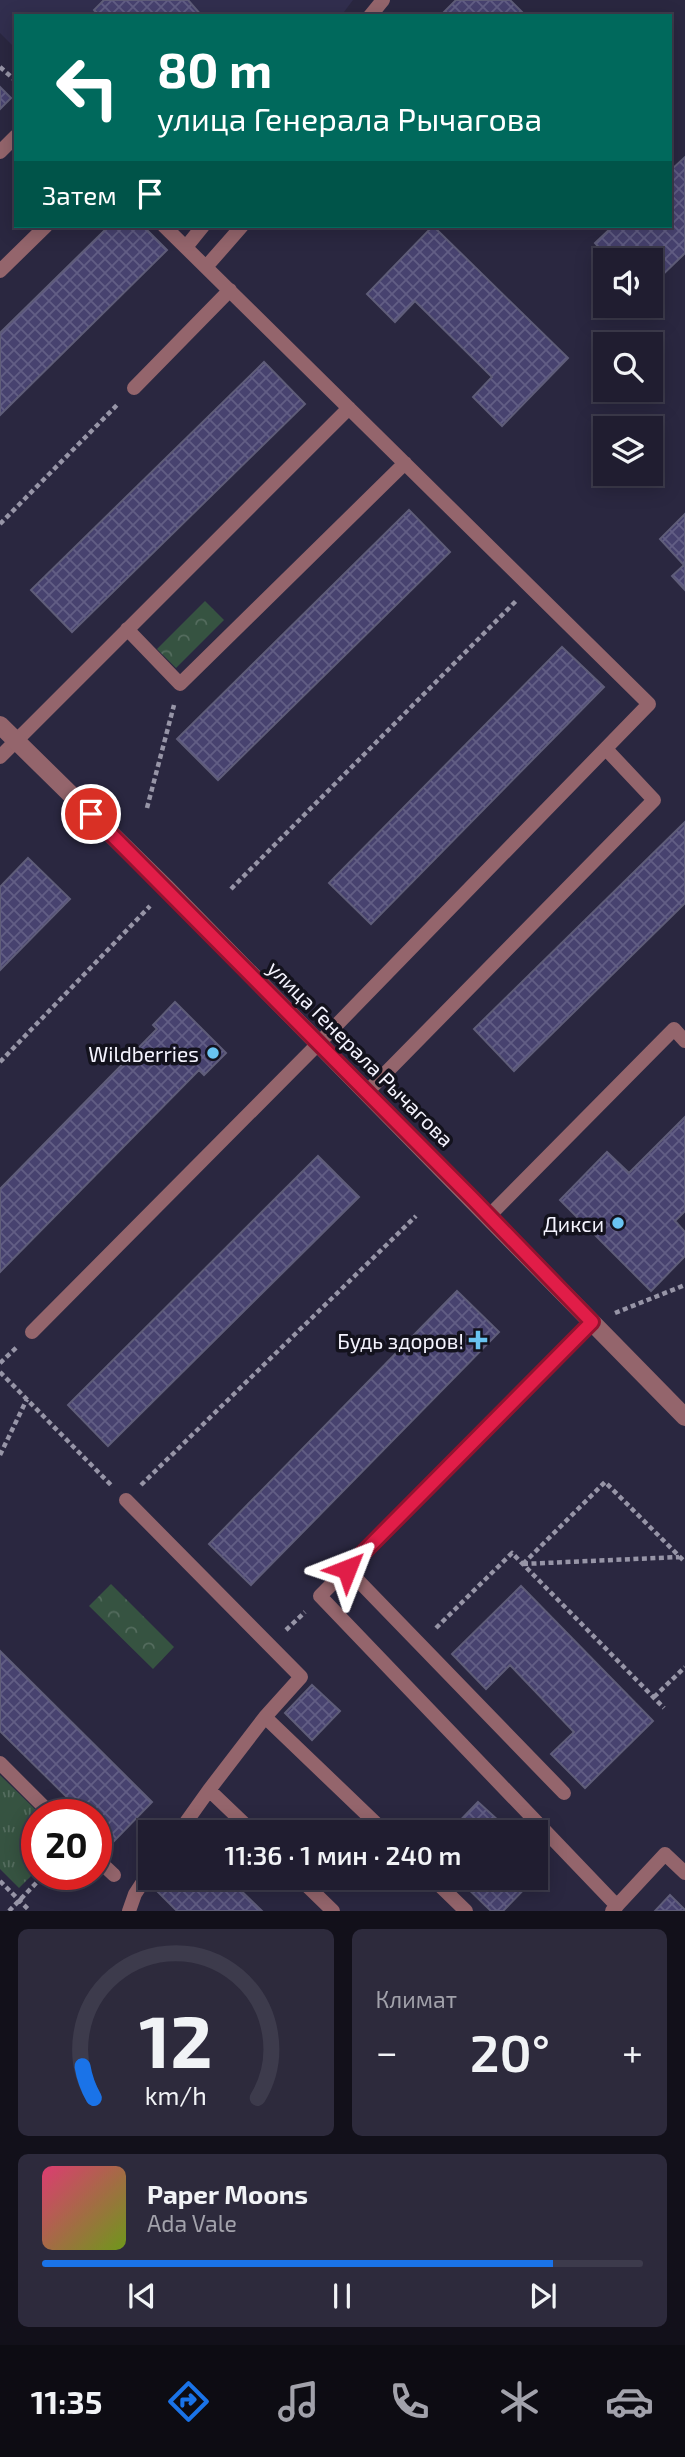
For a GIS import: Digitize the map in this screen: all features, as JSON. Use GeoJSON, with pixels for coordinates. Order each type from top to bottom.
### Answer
{"type":"FeatureCollection","features":[{"type":"Feature","properties":{"kind":"street","name":"улица Генерала Рычагова"},"geometry":{"type":"LineString","coordinates":[[0,725],[368,1092],[685,1417]]}},
{"type":"Feature","properties":{"kind":"lane"},"geometry":{"type":"LineString","coordinates":[[372,14],[383,0]]}},
{"type":"Feature","properties":{"kind":"lane"},"geometry":{"type":"LineString","coordinates":[[0,152],[14,138]]}},
{"type":"Feature","properties":{"kind":"lane"},"geometry":{"type":"LineString","coordinates":[[0,271],[44,228]]}},
{"type":"Feature","properties":{"kind":"lane"},"geometry":{"type":"LineString","coordinates":[[32,1332],[319,1043],[649,704],[166,228]]}},
{"type":"Feature","properties":{"kind":"lane"},"geometry":{"type":"LineString","coordinates":[[186,247],[201,228]]}},
{"type":"Feature","properties":{"kind":"lane"},"geometry":{"type":"LineString","coordinates":[[206,267],[240,228]]}},
{"type":"Feature","properties":{"kind":"lane"},"geometry":{"type":"LineString","coordinates":[[134,387],[230,290]]}},
{"type":"Feature","properties":{"kind":"lane"},"geometry":{"type":"LineString","coordinates":[[0,757],[349,408]]}},
{"type":"Feature","properties":{"kind":"lane"},"geometry":{"type":"LineString","coordinates":[[127,629],[180,684],[405,463]]}},
{"type":"Feature","properties":{"kind":"lane"},"geometry":{"type":"LineString","coordinates":[[368,1092],[654,800],[606,749]]}},
{"type":"Feature","properties":{"kind":"lane"},"geometry":{"type":"LineString","coordinates":[[489,1216],[674,1029],[685,1041]]}},
{"type":"Feature","properties":{"kind":"lane"},"geometry":{"type":"LineString","coordinates":[[592,1322],[320,1596],[614,1908],[665,1854],[685,1873]]}},
{"type":"Feature","properties":{"kind":"lane"},"geometry":{"type":"LineString","coordinates":[[126,1500],[301,1677],[265,1717],[187,1820]]}},
{"type":"Feature","properties":{"kind":"lane"},"geometry":{"type":"LineString","coordinates":[[347,1569],[564,1793]]}},
{"type":"Feature","properties":{"kind":"lane"},"geometry":{"type":"LineString","coordinates":[[265,1717],[372,1820]]}},
{"type":"Feature","properties":{"kind":"lane"},"geometry":{"type":"LineString","coordinates":[[0,1763],[36,1799]]}},
{"type":"Feature","properties":{"kind":"lane"},"geometry":{"type":"LineString","coordinates":[[209,1790],[240,1820]]}},
{"type":"Feature","properties":{"kind":"lane"},"geometry":{"type":"LineString","coordinates":[[130,1911],[138,1889]]}},
{"type":"Feature","properties":{"kind":"lane"},"geometry":{"type":"LineString","coordinates":[[311,1890],[333,1911]]}},
{"type":"Feature","properties":{"kind":"lane"},"geometry":{"type":"LineString","coordinates":[[444,1890],[466,1911]]}},
{"type":"Feature","properties":{"kind":"path"},"geometry":{"type":"LineString","coordinates":[[0,67],[14,79]]}},
{"type":"Feature","properties":{"kind":"path"},"geometry":{"type":"LineString","coordinates":[[0,524],[134,387]]}},
{"type":"Feature","properties":{"kind":"path"},"geometry":{"type":"LineString","coordinates":[[232,889],[530,586]]}},
{"type":"Feature","properties":{"kind":"path"},"geometry":{"type":"LineString","coordinates":[[147,808],[180,684]]}},
{"type":"Feature","properties":{"kind":"path"},"geometry":{"type":"LineString","coordinates":[[0,1062],[166,888]]}},
{"type":"Feature","properties":{"kind":"path"},"geometry":{"type":"LineString","coordinates":[[0,1372],[126,1500],[416,1216]]}},
{"type":"Feature","properties":{"kind":"path"},"geometry":{"type":"LineString","coordinates":[[592,1322],[685,1285]]}},
{"type":"Feature","properties":{"kind":"path"},"geometry":{"type":"LineString","coordinates":[[0,1455],[27,1399]]}},
{"type":"Feature","properties":{"kind":"path"},"geometry":{"type":"LineString","coordinates":[[523,1564],[605,1482],[685,1562]]}},
{"type":"Feature","properties":{"kind":"path"},"geometry":{"type":"LineString","coordinates":[[421,1644],[512,1553],[664,1708]]}},
{"type":"Feature","properties":{"kind":"path"},"geometry":{"type":"LineString","coordinates":[[523,1564],[679,1557]]}},
{"type":"Feature","properties":{"kind":"path"},"geometry":{"type":"LineString","coordinates":[[270,1646],[320,1596]]}},
{"type":"Feature","properties":{"kind":"path"},"geometry":{"type":"LineString","coordinates":[[654,1697],[685,1667]]}},
{"type":"Feature","properties":{"kind":"path"},"geometry":{"type":"LineString","coordinates":[[0,1881],[30,1911]]}},
{"type":"Feature","properties":{"kind":"path"},"geometry":{"type":"LineString","coordinates":[[9,1911],[29,1890]]}},
{"type":"Feature","properties":{"kind":"shaded area"},"geometry":{"type":"Polygon","coordinates":[[[0,0],[353,0],[342,14],[14,14],[14,47],[0,33],[0,0]]]}},
{"type":"Feature","properties":{"kind":"green space"},"geometry":{"type":"Polygon","coordinates":[[[205,601],[224,620],[176,668],[157,649],[205,601]]]}},
{"type":"Feature","properties":{"kind":"green space"},"geometry":{"type":"Polygon","coordinates":[[[111,1584],[174,1647],[153,1669],[89,1606],[111,1584]]]}},
{"type":"Feature","properties":{"kind":"green space"},"geometry":{"type":"Polygon","coordinates":[[[0,1775],[25,1799],[21,1799],[21,1886],[19,1888],[0,1869],[0,1775]]]}},
{"type":"Feature","properties":{"kind":"building"},"geometry":{"type":"Polygon","coordinates":[[[104,0],[188,0],[200,14],[97,14],[94,10],[104,0]]]}},
{"type":"Feature","properties":{"kind":"building"},"geometry":{"type":"Polygon","coordinates":[[[456,0],[510,0],[524,14],[442,14],[456,0]]]}},
{"type":"Feature","properties":{"kind":"building"},"geometry":{"type":"Polygon","coordinates":[[[0,87],[11,98],[0,109],[0,87]]]}},
{"type":"Feature","properties":{"kind":"building"},"geometry":{"type":"Polygon","coordinates":[[[685,157],[685,253],[663,274],[663,248],[599,248],[595,243],[611,228],[672,228],[672,169],[685,157]]]}},
{"type":"Feature","properties":{"kind":"building"},"geometry":{"type":"Polygon","coordinates":[[[107,228],[145,228],[167,250],[0,415],[0,333],[107,228]]]}},
{"type":"Feature","properties":{"kind":"building"},"geometry":{"type":"Polygon","coordinates":[[[431,228],[435,228],[568,358],[502,426],[473,397],[492,377],[415,301],[395,322],[367,294],[431,228]]]}},
{"type":"Feature","properties":{"kind":"building"},"geometry":{"type":"Polygon","coordinates":[[[264,362],[305,404],[72,632],[31,590],[264,362]]]}},
{"type":"Feature","properties":{"kind":"building"},"geometry":{"type":"Polygon","coordinates":[[[409,510],[450,552],[218,780],[177,739],[409,510]]]}},
{"type":"Feature","properties":{"kind":"building"},"geometry":{"type":"Polygon","coordinates":[[[685,514],[685,590],[672,576],[684,565],[660,539],[685,514]]]}},
{"type":"Feature","properties":{"kind":"building"},"geometry":{"type":"Polygon","coordinates":[[[562,647],[604,687],[371,924],[329,883],[562,647]]]}},
{"type":"Feature","properties":{"kind":"building"},"geometry":{"type":"Polygon","coordinates":[[[685,822],[685,903],[514,1071],[474,1029],[685,822]]]}},
{"type":"Feature","properties":{"kind":"building"},"geometry":{"type":"Polygon","coordinates":[[[28,858],[70,899],[0,970],[0,887],[28,858]]]}},
{"type":"Feature","properties":{"kind":"building"},"geometry":{"type":"Polygon","coordinates":[[[175,1002],[226,1053],[204,1075],[199,1070],[0,1272],[0,1189],[157,1029],[153,1025],[175,1002]]]}},
{"type":"Feature","properties":{"kind":"building"},"geometry":{"type":"Polygon","coordinates":[[[685,1117],[685,1211],[675,1221],[685,1232],[685,1256],[651,1291],[560,1200],[607,1152],[629,1173],[685,1117]]]}},
{"type":"Feature","properties":{"kind":"building"},"geometry":{"type":"Polygon","coordinates":[[[318,1156],[359,1197],[108,1446],[68,1405],[318,1156]]]}},
{"type":"Feature","properties":{"kind":"building"},"geometry":{"type":"Polygon","coordinates":[[[457,1291],[499,1332],[251,1585],[209,1544],[457,1291]]]}},
{"type":"Feature","properties":{"kind":"building"},"geometry":{"type":"Polygon","coordinates":[[[521,1586],[653,1721],[585,1788],[551,1754],[574,1732],[510,1665],[486,1689],[452,1654],[521,1586]]]}},
{"type":"Feature","properties":{"kind":"building"},"geometry":{"type":"Polygon","coordinates":[[[0,1651],[152,1802],[113,1842],[112,1799],[69,1799],[0,1731],[0,1651]]]}},
{"type":"Feature","properties":{"kind":"building"},"geometry":{"type":"Polygon","coordinates":[[[312,1685],[340,1711],[312,1740],[285,1713],[312,1685]]]}},
{"type":"Feature","properties":{"kind":"building"},"geometry":{"type":"Polygon","coordinates":[[[478,1802],[498,1820],[461,1820],[478,1802]]]}},
{"type":"Feature","properties":{"kind":"building"},"geometry":{"type":"Polygon","coordinates":[[[156,1890],[240,1890],[262,1911],[177,1911],[156,1890]]]}},
{"type":"Feature","properties":{"kind":"building"},"geometry":{"type":"Polygon","coordinates":[[[469,1890],[523,1890],[503,1911],[491,1911],[469,1890]]]}},
{"type":"Feature","properties":{"kind":"building"},"geometry":{"type":"Polygon","coordinates":[[[670,1895],[685,1911],[655,1911],[670,1895]]]}},
{"type":"Feature","properties":{"kind":"place","name":"Wildberries"},"geometry":{"type":"Point","coordinates":[213,1053]}},
{"type":"Feature","properties":{"kind":"place","name":"Дикси"},"geometry":{"type":"Point","coordinates":[618,1223]}},
{"type":"Feature","properties":{"kind":"place","name":"Будь здоров!"},"geometry":{"type":"Point","coordinates":[478,1340]}},
{"type":"Feature","properties":{"kind":"route"},"geometry":{"type":"LineString","coordinates":[[91,814],[592,1322],[347,1569]]}}]}
